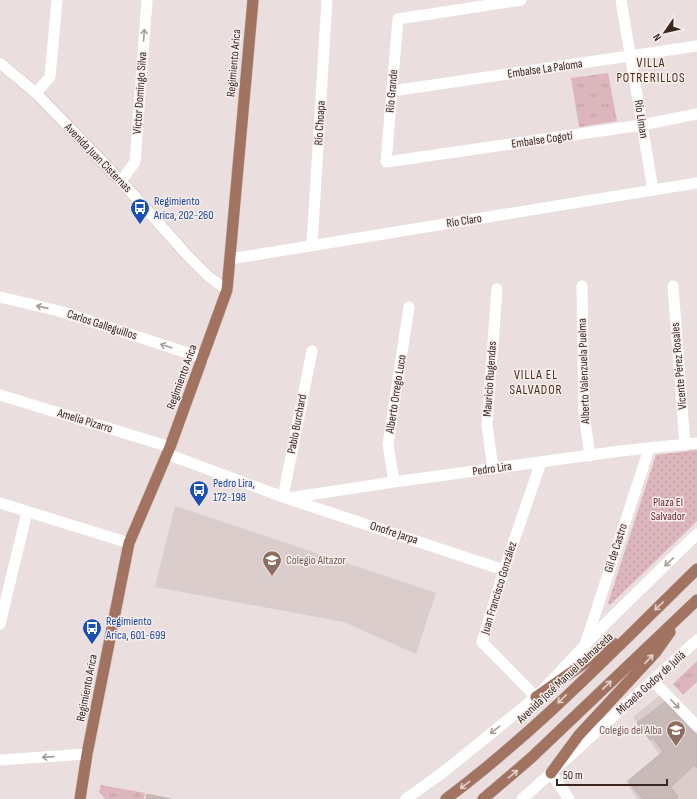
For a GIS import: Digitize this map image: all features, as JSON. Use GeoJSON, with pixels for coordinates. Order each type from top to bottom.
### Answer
{"type":"FeatureCollection","features":[{"type":"Feature","properties":{"kind":"main road","name":"Regimiento Arica"},"geometry":{"type":"LineString","coordinates":[[80,799],[87,754],[129,543],[168,451],[227,290],[253,0]]}},
{"type":"Feature","properties":{"kind":"main road","name":"Avenida José Manuel Balmaceda"},"geometry":{"type":"LineString","coordinates":[[446,799],[519,739],[697,570]]}},
{"type":"Feature","properties":{"kind":"main road"},"geometry":{"type":"LineString","coordinates":[[551,773],[579,735],[655,653],[694,603]]}},
{"type":"Feature","properties":{"kind":"main road"},"geometry":{"type":"LineString","coordinates":[[483,799],[531,758],[694,603]]}},
{"type":"Feature","properties":{"kind":"main road"},"geometry":{"type":"LineString","coordinates":[[536,697],[641,624]]}},
{"type":"Feature","properties":{"kind":"main road","name":"Regimiento Arica"},"geometry":{"type":"LineString","coordinates":[[74,799],[87,754]]}},
{"type":"Feature","properties":{"kind":"street"},"geometry":{"type":"LineString","coordinates":[[36,93],[50,77],[57,0]]}},
{"type":"Feature","properties":{"kind":"street","name":"Víctor Domingo Silva"},"geometry":{"type":"LineString","coordinates":[[121,182],[135,162],[146,0]]}},
{"type":"Feature","properties":{"kind":"street","name":"Río Choapa"},"geometry":{"type":"LineString","coordinates":[[312,245],[327,0]]}},
{"type":"Feature","properties":{"kind":"street","name":"Río Grande"},"geometry":{"type":"LineString","coordinates":[[386,162],[398,19],[521,0]]}},
{"type":"Feature","properties":{"kind":"street","name":"Río Liman"},"geometry":{"type":"LineString","coordinates":[[621,0],[652,190]]}},
{"type":"Feature","properties":{"kind":"street","name":"Embalse La Paloma"},"geometry":{"type":"LineString","coordinates":[[392,91],[697,46]]}},
{"type":"Feature","properties":{"kind":"street","name":"Avenida Juan Cisternas"},"geometry":{"type":"LineString","coordinates":[[0,64],[36,93],[121,182],[187,255],[209,277],[227,290]]}},
{"type":"Feature","properties":{"kind":"street","name":"Embalse Cogotí"},"geometry":{"type":"LineString","coordinates":[[386,162],[642,125],[697,114]]}},
{"type":"Feature","properties":{"kind":"street","name":"Río Claro"},"geometry":{"type":"LineString","coordinates":[[230,259],[697,183]]}},
{"type":"Feature","properties":{"kind":"street","name":"Alberto Valenzuela Puelma"},"geometry":{"type":"LineString","coordinates":[[582,286],[584,414],[590,456]]}},
{"type":"Feature","properties":{"kind":"street","name":"Vicente Pérez Rosales"},"geometry":{"type":"LineString","coordinates":[[673,286],[685,445]]}},
{"type":"Feature","properties":{"kind":"street","name":"Mauricio Rugendas"},"geometry":{"type":"LineString","coordinates":[[493,469],[487,425],[497,289]]}},
{"type":"Feature","properties":{"kind":"street","name":"Carlos Galleguillos"},"geometry":{"type":"LineString","coordinates":[[0,297],[59,311],[203,358]]}},
{"type":"Feature","properties":{"kind":"street","name":"Alberto Orrego Luco"},"geometry":{"type":"LineString","coordinates":[[394,482],[388,444],[409,307]]}},
{"type":"Feature","properties":{"kind":"street","name":"Pablo Burchard"},"geometry":{"type":"LineString","coordinates":[[286,498],[312,350]]}},
{"type":"Feature","properties":{"kind":"street","name":"Amelia Pizarro"},"geometry":{"type":"LineString","coordinates":[[0,395],[168,451]]}},
{"type":"Feature","properties":{"kind":"street","name":"Pedro Lira"},"geometry":{"type":"LineString","coordinates":[[168,451],[286,498],[541,462],[697,443]]}},
{"type":"Feature","properties":{"kind":"street","name":"Gil de Castro"},"geometry":{"type":"LineString","coordinates":[[583,648],[649,449]]}},
{"type":"Feature","properties":{"kind":"street","name":"Juan Francisco González"},"geometry":{"type":"LineString","coordinates":[[536,697],[482,642],[504,570],[541,462]]}},
{"type":"Feature","properties":{"kind":"street","name":"Onofre Jarpa"},"geometry":{"type":"LineString","coordinates":[[286,498],[504,570]]}},
{"type":"Feature","properties":{"kind":"street"},"geometry":{"type":"LineString","coordinates":[[0,503],[129,543]]}},
{"type":"Feature","properties":{"kind":"street"},"geometry":{"type":"LineString","coordinates":[[0,624],[27,512]]}},
{"type":"Feature","properties":{"kind":"street"},"geometry":{"type":"LineString","coordinates":[[406,799],[446,770],[536,697],[697,534]]}},
{"type":"Feature","properties":{"kind":"street","name":"Micaela Godoy de Juliá"},"geometry":{"type":"LineString","coordinates":[[522,799],[697,640]]}},
{"type":"Feature","properties":{"kind":"street"},"geometry":{"type":"LineString","coordinates":[[653,681],[697,726]]}},
{"type":"Feature","properties":{"kind":"street"},"geometry":{"type":"LineString","coordinates":[[0,760],[87,754]]}},
{"type":"Feature","properties":{"kind":"street"},"geometry":{"type":"LineString","coordinates":[[551,773],[569,799]]}},
{"type":"Feature","properties":{"kind":"shaded area","name":"Colegio Altazor"},"geometry":{"type":"Polygon","coordinates":[[[175,506],[436,593],[416,654],[344,622],[155,587],[175,506]]]}},
{"type":"Feature","properties":{"kind":"shaded area","name":"Colegio del Alba"},"geometry":{"type":"Polygon","coordinates":[[[659,696],[667,698],[676,713],[697,735],[697,799],[637,799],[626,782],[659,754],[633,717],[659,696]]]}},
{"type":"Feature","properties":{"kind":"green space"},"geometry":{"type":"Polygon","coordinates":[[[608,73],[617,121],[579,127],[571,78],[608,73]]]}},
{"type":"Feature","properties":{"kind":"green space","name":"Plaza El Salvador"},"geometry":{"type":"Polygon","coordinates":[[[697,450],[697,521],[610,605],[608,603],[656,455],[697,450]]]}},
{"type":"Feature","properties":{"kind":"green space"},"geometry":{"type":"Polygon","coordinates":[[[697,661],[697,682],[683,695],[673,684],[697,661]]]}},
{"type":"Feature","properties":{"kind":"green space"},"geometry":{"type":"Polygon","coordinates":[[[101,785],[145,793],[144,799],[105,799],[99,792],[101,785]]]}},
{"type":"Feature","properties":{"kind":"building","name":"Colegio del Alba"},"geometry":{"type":"Polygon","coordinates":[[[665,702],[697,735],[697,768],[694,765],[671,787],[678,797],[675,799],[642,799],[628,781],[663,752],[653,738],[650,740],[637,723],[665,702]]]}},
{"type":"Feature","properties":{"kind":"building"},"geometry":{"type":"Polygon","coordinates":[[[147,794],[171,799],[146,799],[147,794]]]}},
{"type":"Feature","properties":{"kind":"place","name":"Regimiento Arica, 202-260"},"geometry":{"type":"Point","coordinates":[140,225]}},
{"type":"Feature","properties":{"kind":"place","name":"Pedro Lira, 172-198"},"geometry":{"type":"Point","coordinates":[199,507]}},
{"type":"Feature","properties":{"kind":"place","name":"Colegio Altazor"},"geometry":{"type":"Point","coordinates":[272,577]}},
{"type":"Feature","properties":{"kind":"place","name":"Regimiento Arica, 601-699"},"geometry":{"type":"Point","coordinates":[92,645]}},
{"type":"Feature","properties":{"kind":"place","name":"Colegio del Alba"},"geometry":{"type":"Point","coordinates":[676,747]}},
{"type":"Feature","properties":{"kind":"district","name":"VILLA POTRERILLOS"},"geometry":{"type":"Point","coordinates":[651,70]}},
{"type":"Feature","properties":{"kind":"district","name":"VILLA EL SALVADOR"},"geometry":{"type":"Point","coordinates":[536,382]}}]}
